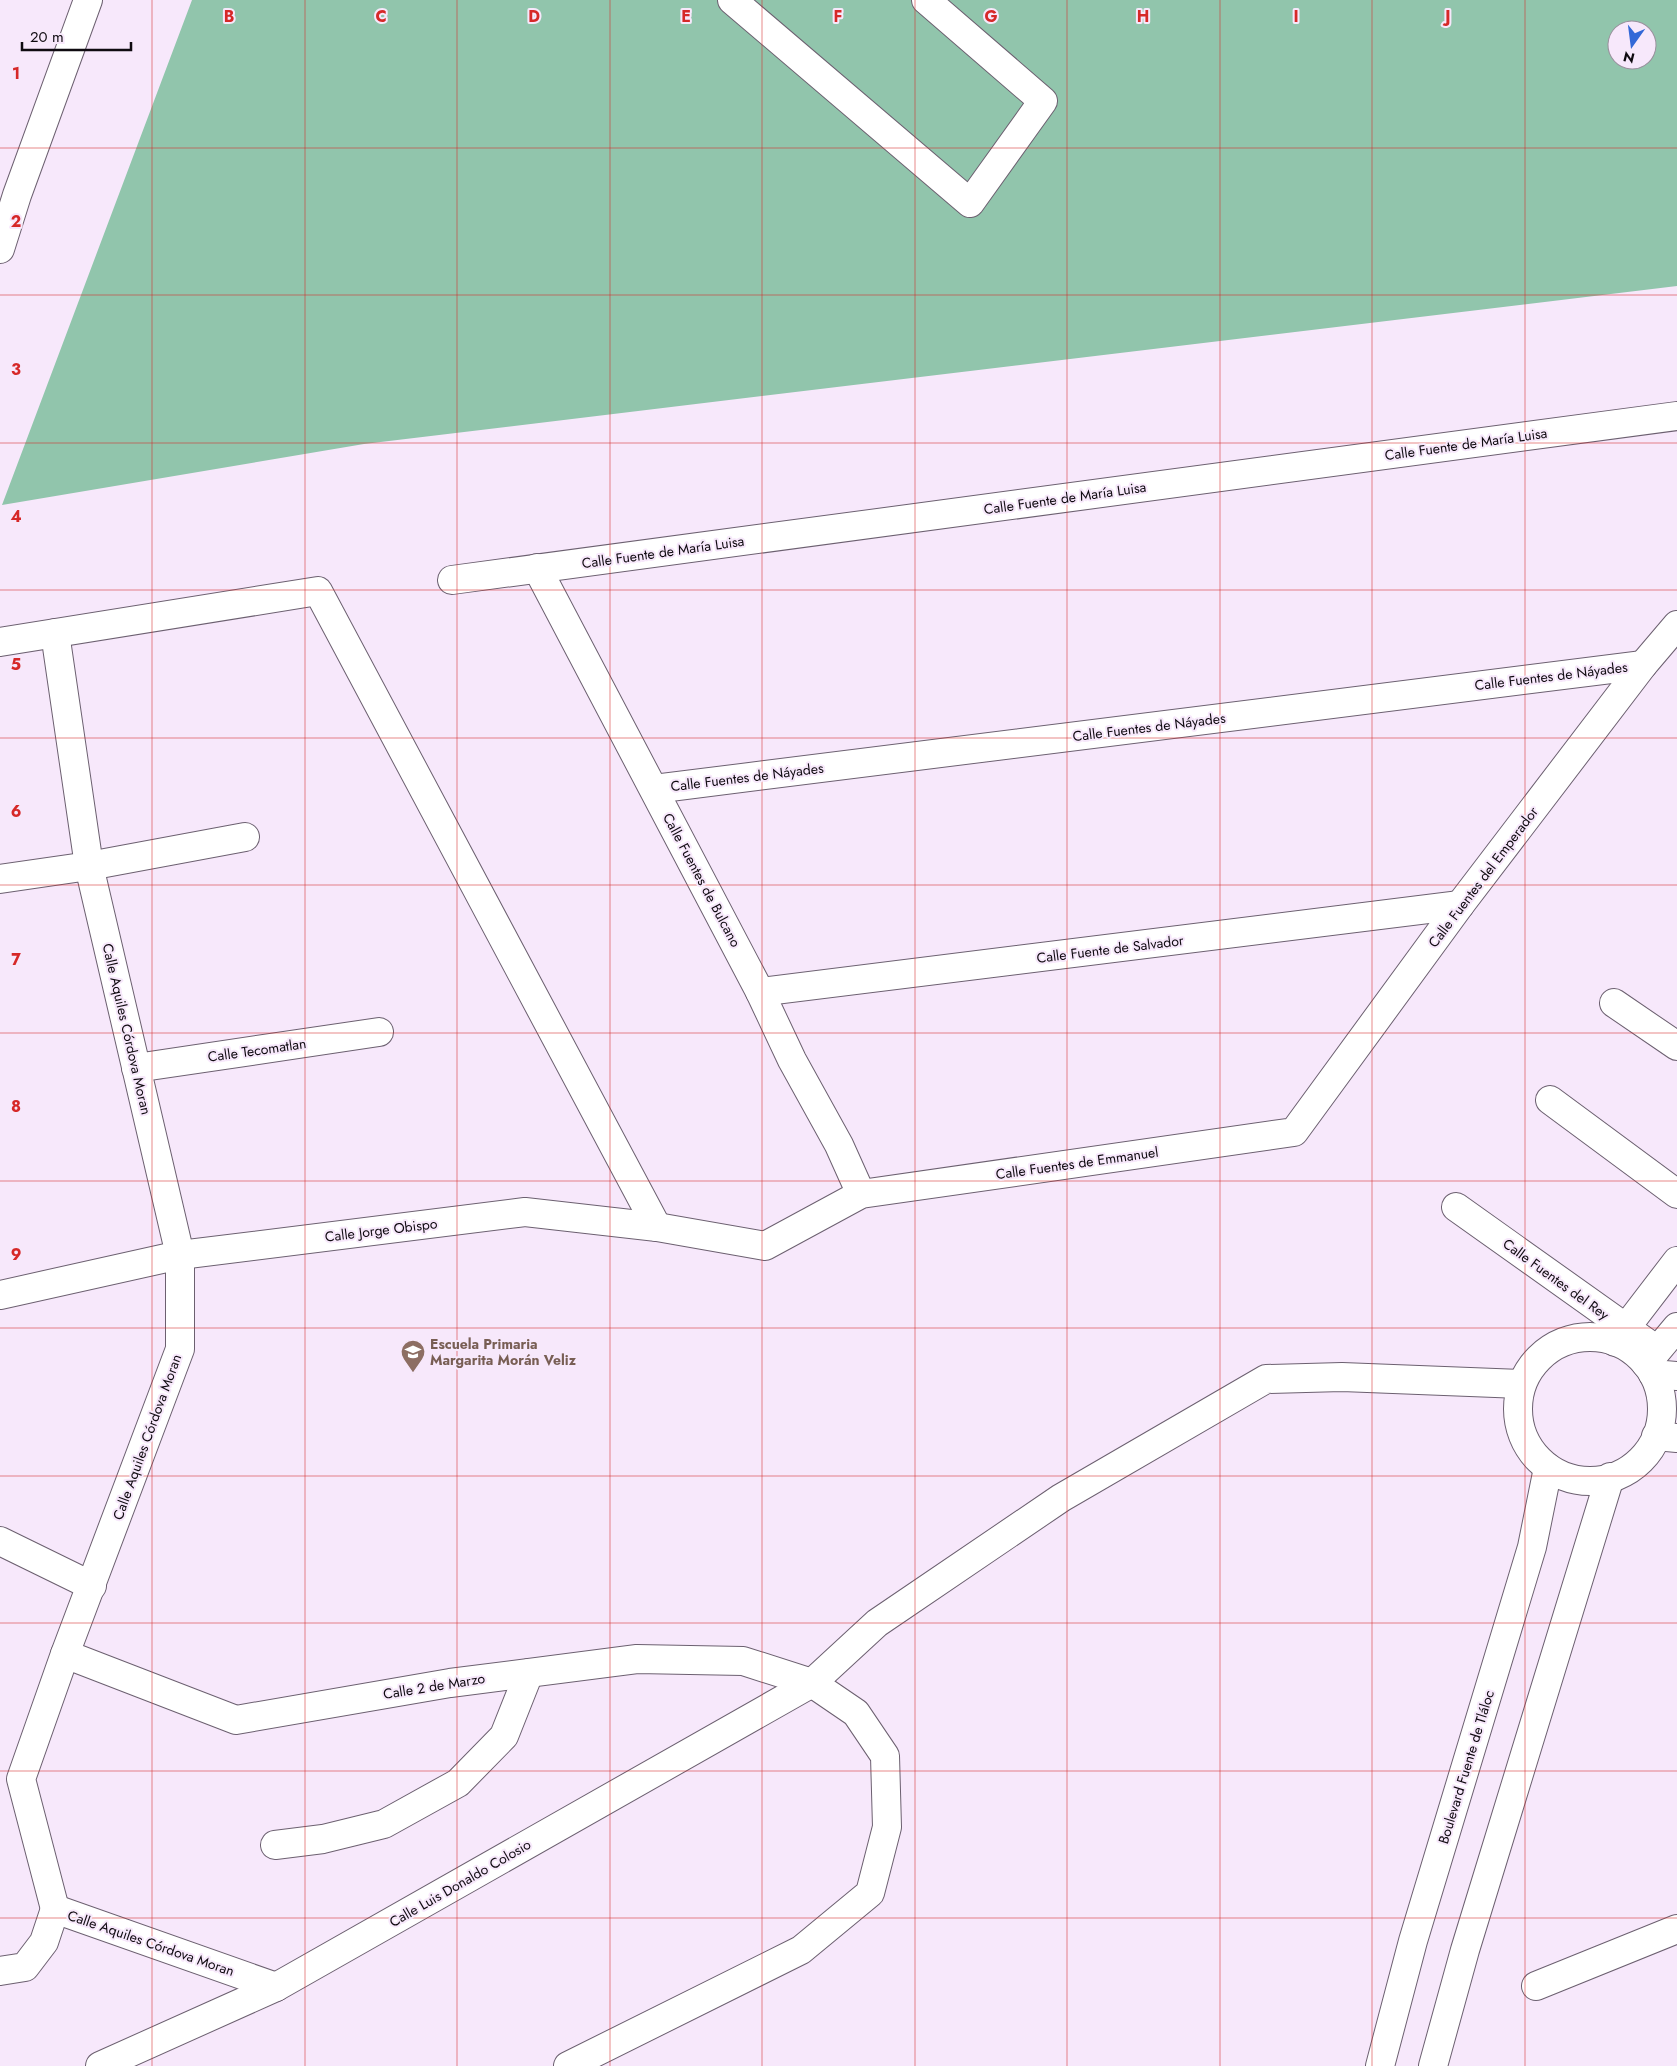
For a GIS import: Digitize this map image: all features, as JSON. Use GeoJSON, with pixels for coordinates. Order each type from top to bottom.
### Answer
{"type":"FeatureCollection","features":[{"type":"Feature","properties":{"kind":"street"},"geometry":{"type":"LineString","coordinates":[[0,249],[9,198],[88,0]]}},
{"type":"Feature","properties":{"kind":"street"},"geometry":{"type":"LineString","coordinates":[[732,0],[970,203],[1043,100],[926,0]]}},
{"type":"Feature","properties":{"kind":"street","name":"Calle Fuente de María Luisa"},"geometry":{"type":"LineString","coordinates":[[452,580],[1677,416]]}},
{"type":"Feature","properties":{"kind":"street","name":"Calle Fuentes de Bulcano"},"geometry":{"type":"LineString","coordinates":[[536,568],[654,788],[760,992],[792,1060],[839,1145],[861,1194]]}},
{"type":"Feature","properties":{"kind":"street"},"geometry":{"type":"LineString","coordinates":[[0,642],[318,591],[657,1227]]}},
{"type":"Feature","properties":{"kind":"street","name":"Calle Fuentes del Emperador"},"geometry":{"type":"LineString","coordinates":[[1294,1132],[1460,905],[1644,665],[1677,625]]}},
{"type":"Feature","properties":{"kind":"street","name":"Calle Aquiles Córdova Moran"},"geometry":{"type":"LineString","coordinates":[[54,633],[89,866],[180,1255],[180,1349],[92,1586],[11,1779],[55,1909],[276,1987]]}},
{"type":"Feature","properties":{"kind":"street","name":"Calle Fuentes de Náyades"},"geometry":{"type":"LineString","coordinates":[[654,788],[1644,665]]}},
{"type":"Feature","properties":{"kind":"street"},"geometry":{"type":"LineString","coordinates":[[0,879],[89,866],[245,837]]}},
{"type":"Feature","properties":{"kind":"street","name":"Calle Fuente de Salvador"},"geometry":{"type":"LineString","coordinates":[[760,992],[1460,905]]}},
{"type":"Feature","properties":{"kind":"street"},"geometry":{"type":"LineString","coordinates":[[1614,1003],[1677,1046]]}},
{"type":"Feature","properties":{"kind":"street","name":"Calle Tecomatlan"},"geometry":{"type":"LineString","coordinates":[[136,1068],[379,1032]]}},
{"type":"Feature","properties":{"kind":"street"},"geometry":{"type":"LineString","coordinates":[[1550,1100],[1677,1194]]}},
{"type":"Feature","properties":{"kind":"street","name":"Calle Fuentes de Emmanuel"},"geometry":{"type":"LineString","coordinates":[[861,1194],[1294,1132]]}},
{"type":"Feature","properties":{"kind":"street","name":"Calle Jorge Obispo"},"geometry":{"type":"LineString","coordinates":[[0,1295],[180,1255],[525,1212],[657,1227],[765,1246],[861,1194]]}},
{"type":"Feature","properties":{"kind":"street","name":"Calle Fuentes del Rey"},"geometry":{"type":"LineString","coordinates":[[1456,1207],[1620,1335]]}},
{"type":"Feature","properties":{"kind":"street"},"geometry":{"type":"LineString","coordinates":[[1677,1261],[1620,1335],[1573,1339],[1551,1347],[1533,1364],[1521,1384],[1517,1407],[1521,1430],[1531,1452],[1548,1468],[1563,1476],[1594,1480],[1610,1477],[1629,1468],[1667,1437],[1662,1415],[1658,1366],[1677,1327]]}},
{"type":"Feature","properties":{"kind":"street"},"geometry":{"type":"LineString","coordinates":[[1620,1335],[1632,1351],[1658,1366]]}},
{"type":"Feature","properties":{"kind":"street","name":"Calle Luis Donaldo Colosio"},"geometry":{"type":"LineString","coordinates":[[100,2066],[276,1987],[812,1683],[877,1623],[1061,1498],[1266,1378],[1342,1377],[1521,1384]]}},
{"type":"Feature","properties":{"kind":"street","name":"Boulevard Fuente de Tláloc"},"geometry":{"type":"LineString","coordinates":[[1380,2066],[1413,1941],[1532,1547],[1548,1468]]}},
{"type":"Feature","properties":{"kind":"street"},"geometry":{"type":"LineString","coordinates":[[1433,2066],[1465,1950],[1610,1477]]}},
{"type":"Feature","properties":{"kind":"street"},"geometry":{"type":"LineString","coordinates":[[0,1541],[92,1586]]}},
{"type":"Feature","properties":{"kind":"street","name":"Calle 2 de Marzo"},"geometry":{"type":"LineString","coordinates":[[65,1654],[236,1720],[450,1683],[637,1659],[743,1661],[812,1683],[856,1713],[885,1756],[887,1827],[870,1893],[801,1950],[568,2066]]}},
{"type":"Feature","properties":{"kind":"street"},"geometry":{"type":"LineString","coordinates":[[275,1844],[322,1839],[384,1824],[458,1783],[504,1736],[529,1672]]}},
{"type":"Feature","properties":{"kind":"street"},"geometry":{"type":"LineString","coordinates":[[0,1970],[24,1967],[44,1942],[55,1909]]}},
{"type":"Feature","properties":{"kind":"street"},"geometry":{"type":"LineString","coordinates":[[1536,1986],[1677,1929]]}},
{"type":"Feature","properties":{"kind":"green space"},"geometry":{"type":"Polygon","coordinates":[[[192,0],[1677,0],[1677,286],[364,444],[2,505],[192,0]]]}},
{"type":"Feature","properties":{"kind":"place","name":"Escuela Primaria Margarita Morán Veliz"},"geometry":{"type":"Point","coordinates":[413,1373]}}]}
